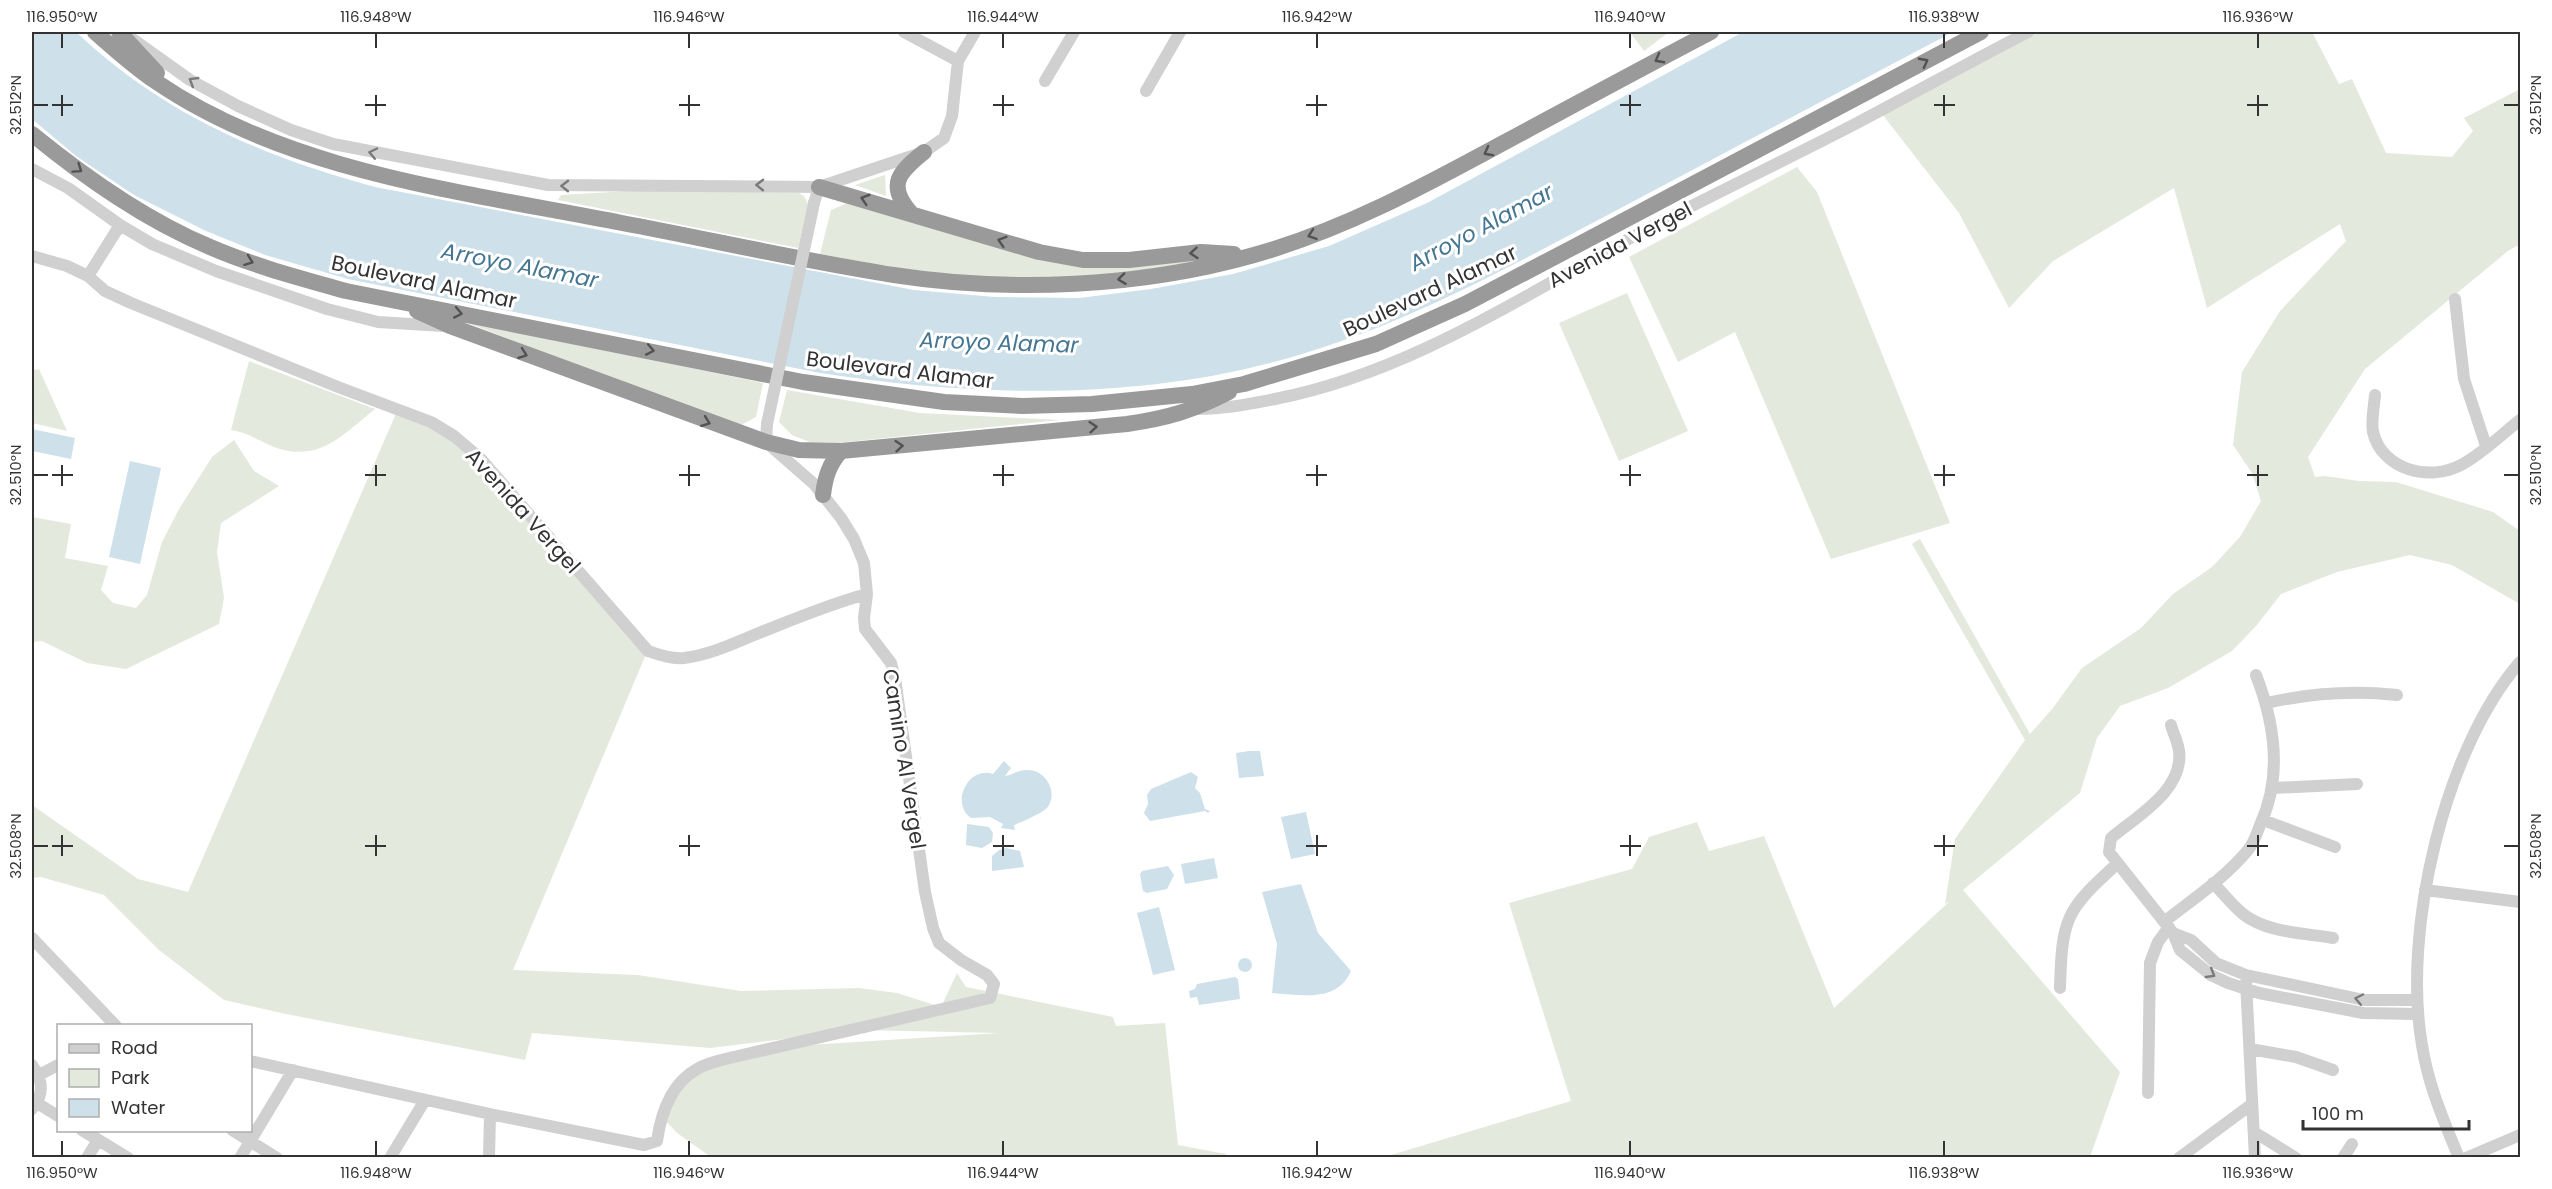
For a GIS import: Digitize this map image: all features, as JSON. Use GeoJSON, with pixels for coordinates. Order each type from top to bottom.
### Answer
{"type":"FeatureCollection","features":[{"type":"Feature","properties":{"kind":"highway"},"geometry":{"type":"LineString","coordinates":[[95,32],[131,64],[186,100],[262,138],[380,175],[896,276],[1043,285],[1168,273],[1252,256],[1338,227],[1404,197],[1711,32]]}},
{"type":"Feature","properties":{"kind":"highway"},"geometry":{"type":"LineString","coordinates":[[121,32],[139,56],[186,100]]}},
{"type":"Feature","properties":{"kind":"highway","name":"Boulevard Alamar"},"geometry":{"type":"LineString","coordinates":[[32,134],[108,191],[152,219],[210,247],[285,274],[391,300],[803,382],[944,402],[1023,406],[1092,404],[1146,400],[1244,384],[1376,344],[1465,303],[1981,32]]}},
{"type":"Feature","properties":{"kind":"highway"},"geometry":{"type":"LineString","coordinates":[[911,213],[901,200],[897,186],[904,169],[924,152]]}},
{"type":"Feature","properties":{"kind":"highway"},"geometry":{"type":"LineString","coordinates":[[816,195],[911,213],[1039,252],[1083,260],[1129,260],[1201,252],[1252,256]]}},
{"type":"Feature","properties":{"kind":"highway"},"geometry":{"type":"LineString","coordinates":[[391,300],[450,326],[766,442],[799,450],[841,451],[1127,424],[1166,418],[1196,409],[1244,384]]}},
{"type":"Feature","properties":{"kind":"highway"},"geometry":{"type":"LineString","coordinates":[[823,495],[827,473],[833,459],[841,451]]}},
{"type":"Feature","properties":{"kind":"street"},"geometry":{"type":"LineString","coordinates":[[121,32],[190,80],[238,106],[291,130],[333,144],[548,185],[816,195],[924,152],[944,138],[952,116],[958,60],[975,32]]}},
{"type":"Feature","properties":{"kind":"street"},"geometry":{"type":"LineString","coordinates":[[904,32],[958,60]]}},
{"type":"Feature","properties":{"kind":"street"},"geometry":{"type":"LineString","coordinates":[[1045,81],[1074,32]]}},
{"type":"Feature","properties":{"kind":"street"},"geometry":{"type":"LineString","coordinates":[[1146,91],[1180,32]]}},
{"type":"Feature","properties":{"kind":"street","name":"Avenida Vergel"},"geometry":{"type":"LineString","coordinates":[[1196,409],[1239,406],[1302,394],[1375,371],[1410,356],[1466,330],[1650,227],[1857,123],[2028,32]]}},
{"type":"Feature","properties":{"kind":"street"},"geometry":{"type":"LineString","coordinates":[[32,169],[68,188],[120,225],[152,244],[216,272],[327,309],[378,322],[450,326]]}},
{"type":"Feature","properties":{"kind":"street"},"geometry":{"type":"LineString","coordinates":[[766,442],[767,424],[816,195]]}},
{"type":"Feature","properties":{"kind":"street"},"geometry":{"type":"LineString","coordinates":[[88,276],[120,225]]}},
{"type":"Feature","properties":{"kind":"street","name":"Avenida Vergel"},"geometry":{"type":"LineString","coordinates":[[32,256],[67,266],[88,276],[105,291],[131,303],[431,422],[454,436],[480,458],[648,651],[674,658],[728,647],[836,602],[867,594]]}},
{"type":"Feature","properties":{"kind":"street"},"geometry":{"type":"LineString","coordinates":[[2455,298],[2464,379],[2486,446]]}},
{"type":"Feature","properties":{"kind":"street"},"geometry":{"type":"LineString","coordinates":[[2375,395],[2373,430],[2379,449],[2395,463],[2417,472],[2439,472],[2460,465],[2520,420]]}},
{"type":"Feature","properties":{"kind":"street","name":"Camino Al Vergel"},"geometry":{"type":"LineString","coordinates":[[490,1114],[644,1145],[657,1141],[662,1114],[669,1101],[684,1079],[698,1068],[738,1056],[990,998],[994,984],[987,975],[961,960],[939,943],[933,928],[925,892],[895,678],[891,663],[866,629],[864,618],[867,594],[864,563],[854,539],[823,495],[766,442]]}},
{"type":"Feature","properties":{"kind":"street"},"geometry":{"type":"LineString","coordinates":[[2459,1158],[2427,1071],[2417,1014],[2417,975],[2425,890],[2440,826],[2469,741],[2520,662]]}},
{"type":"Feature","properties":{"kind":"street"},"geometry":{"type":"LineString","coordinates":[[2148,1093],[2150,963],[2158,942],[2169,927],[2250,847],[2263,820],[2274,788],[2274,739],[2267,704],[2256,675]]}},
{"type":"Feature","properties":{"kind":"street"},"geometry":{"type":"LineString","coordinates":[[2267,704],[2296,697],[2345,691],[2397,695]]}},
{"type":"Feature","properties":{"kind":"street"},"geometry":{"type":"LineString","coordinates":[[2171,725],[2179,750],[2176,777],[2170,789],[2110,838],[2109,852],[2169,927],[2180,950],[2211,975],[2245,989],[2363,1013],[2417,1014]]}},
{"type":"Feature","properties":{"kind":"street"},"geometry":{"type":"LineString","coordinates":[[2274,788],[2357,784]]}},
{"type":"Feature","properties":{"kind":"street"},"geometry":{"type":"LineString","coordinates":[[2263,820],[2334,847]]}},
{"type":"Feature","properties":{"kind":"street"},"geometry":{"type":"LineString","coordinates":[[2060,988],[2061,945],[2065,925],[2081,896],[2118,863]]}},
{"type":"Feature","properties":{"kind":"street"},"geometry":{"type":"LineString","coordinates":[[2213,883],[2244,914],[2257,923],[2271,928],[2333,938]]}},
{"type":"Feature","properties":{"kind":"street"},"geometry":{"type":"LineString","coordinates":[[2425,890],[2520,902]]}},
{"type":"Feature","properties":{"kind":"street"},"geometry":{"type":"LineString","coordinates":[[2169,927],[2191,940],[2216,963],[2246,975],[2364,1000],[2417,1000]]}},
{"type":"Feature","properties":{"kind":"street"},"geometry":{"type":"LineString","coordinates":[[32,938],[114,1024]]}},
{"type":"Feature","properties":{"kind":"street"},"geometry":{"type":"LineString","coordinates":[[2246,975],[2255,1158]]}},
{"type":"Feature","properties":{"kind":"street"},"geometry":{"type":"LineString","coordinates":[[2316,1002],[2319,989]]}},
{"type":"Feature","properties":{"kind":"street"},"geometry":{"type":"LineString","coordinates":[[2250,1049],[2296,1057],[2333,1070]]}},
{"type":"Feature","properties":{"kind":"street"},"geometry":{"type":"LineString","coordinates":[[252,1061],[490,1114],[489,1158]]}},
{"type":"Feature","properties":{"kind":"street"},"geometry":{"type":"LineString","coordinates":[[57,1065],[35,1070],[42,1088],[34,1106],[57,1116]]}},
{"type":"Feature","properties":{"kind":"street"},"geometry":{"type":"LineString","coordinates":[[240,1158],[293,1070]]}},
{"type":"Feature","properties":{"kind":"street"},"geometry":{"type":"LineString","coordinates":[[390,1158],[425,1100]]}},
{"type":"Feature","properties":{"kind":"street"},"geometry":{"type":"LineString","coordinates":[[2179,1158],[2252,1104]]}},
{"type":"Feature","properties":{"kind":"street"},"geometry":{"type":"LineString","coordinates":[[84,1132],[128,1158]]}},
{"type":"Feature","properties":{"kind":"street"},"geometry":{"type":"LineString","coordinates":[[234,1132],[277,1158]]}},
{"type":"Feature","properties":{"kind":"street"},"geometry":{"type":"LineString","coordinates":[[2254,1132],[2296,1158]]}},
{"type":"Feature","properties":{"kind":"street"},"geometry":{"type":"LineString","coordinates":[[2466,1158],[2520,1135]]}},
{"type":"Feature","properties":{"kind":"street"},"geometry":{"type":"LineString","coordinates":[[87,1158],[98,1140]]}},
{"type":"Feature","properties":{"kind":"street"},"geometry":{"type":"LineString","coordinates":[[2343,1158],[2352,1144]]}},
{"type":"Feature","properties":{"kind":"green space"},"geometry":{"type":"Polygon","coordinates":[[[1630,32],[1669,32],[1644,51],[1630,32]]]}},
{"type":"Feature","properties":{"kind":"green space"},"geometry":{"type":"Polygon","coordinates":[[[2027,32],[2312,32],[2339,84],[2352,79],[2386,153],[2452,157],[2473,131],[2464,118],[2520,89],[2520,244],[2508,251],[2365,369],[2308,457],[2315,477],[2396,482],[2493,512],[2520,531],[2520,604],[2452,565],[2410,555],[2337,572],[2281,594],[2256,626],[2232,651],[2168,688],[2120,706],[2097,738],[2080,793],[1963,890],[2120,1072],[2090,1157],[1381,1158],[1571,1101],[1509,903],[1632,869],[1649,837],[1697,822],[1709,851],[1764,836],[1834,1008],[1950,901],[1945,904],[1955,839],[2025,740],[1912,544],[1920,539],[2030,734],[2053,708],[2082,668],[2141,628],[2173,594],[2212,567],[2240,537],[2261,501],[2252,473],[2233,445],[2242,372],[2280,311],[2346,241],[2340,224],[2207,308],[2174,188],[2053,261],[2009,308],[1959,213],[1879,110],[2027,32]]]}},
{"type":"Feature","properties":{"kind":"green space"},"geometry":{"type":"Polygon","coordinates":[[[1797,167],[1817,192],[1950,523],[1831,559],[1735,332],[1678,362],[1629,257],[1797,167]]]}},
{"type":"Feature","properties":{"kind":"green space"},"geometry":{"type":"Polygon","coordinates":[[[885,175],[886,196],[855,185],[885,175]]]}},
{"type":"Feature","properties":{"kind":"green space"},"geometry":{"type":"Polygon","coordinates":[[[647,190],[799,193],[804,196],[808,204],[798,248],[558,200],[561,195],[647,190]]]}},
{"type":"Feature","properties":{"kind":"green space"},"geometry":{"type":"Polygon","coordinates":[[[850,202],[1097,268],[1209,258],[1114,274],[1026,279],[937,273],[820,254],[831,210],[850,202]]]}},
{"type":"Feature","properties":{"kind":"green space"},"geometry":{"type":"Polygon","coordinates":[[[1627,293],[1688,431],[1619,461],[1559,323],[1627,293]]]}},
{"type":"Feature","properties":{"kind":"green space"},"geometry":{"type":"Polygon","coordinates":[[[460,320],[763,383],[756,417],[741,425],[724,422],[460,320]]]}},
{"type":"Feature","properties":{"kind":"green space"},"geometry":{"type":"Polygon","coordinates":[[[249,361],[375,409],[332,443],[320,448],[295,452],[274,447],[244,433],[231,430],[249,361]]]}},
{"type":"Feature","properties":{"kind":"green space"},"geometry":{"type":"Polygon","coordinates":[[[39,369],[67,431],[32,423],[32,370],[39,369]]]}},
{"type":"Feature","properties":{"kind":"green space"},"geometry":{"type":"Polygon","coordinates":[[[787,390],[920,413],[1060,420],[837,443],[810,442],[792,435],[779,422],[787,390]]]}},
{"type":"Feature","properties":{"kind":"green space"},"geometry":{"type":"Polygon","coordinates":[[[398,409],[477,455],[649,647],[513,970],[638,975],[741,991],[859,988],[897,993],[941,1007],[957,973],[966,987],[1113,1017],[1116,1026],[1165,1023],[1178,1145],[1226,1154],[1226,1157],[711,1157],[677,1133],[663,1118],[670,1101],[699,1069],[776,1047],[1000,1033],[859,1030],[710,1048],[532,1033],[525,1060],[224,1000],[159,950],[104,895],[41,877],[32,878],[32,805],[138,879],[188,892],[398,409]]]}},
{"type":"Feature","properties":{"kind":"green space"},"geometry":{"type":"Polygon","coordinates":[[[234,440],[254,471],[279,486],[221,523],[217,552],[224,598],[219,624],[126,669],[87,663],[42,641],[32,642],[32,517],[71,524],[65,558],[108,566],[101,590],[113,603],[136,608],[147,595],[162,542],[179,509],[212,457],[234,440]]]}},
{"type":"Feature","properties":{"kind":"water","name":"Arroyo Alamar"},"geometry":{"type":"Polygon","coordinates":[[[32,32],[76,32],[109,61],[143,86],[215,129],[292,161],[375,187],[914,290],[995,297],[1079,298],[1151,289],[1233,274],[1329,246],[1427,203],[1743,32],[1953,32],[1493,275],[1451,296],[1364,333],[1320,349],[1218,375],[1105,389],[1048,391],[933,386],[820,373],[348,279],[265,255],[206,231],[134,195],[76,156],[32,119],[32,32]]]}},
{"type":"Feature","properties":{"kind":"water"},"geometry":{"type":"Polygon","coordinates":[[[32,429],[75,438],[71,459],[32,451],[32,429]]]}},
{"type":"Feature","properties":{"kind":"water"},"geometry":{"type":"Polygon","coordinates":[[[130,461],[161,468],[140,564],[109,557],[130,461]]]}},
{"type":"Feature","properties":{"kind":"water"},"geometry":{"type":"Polygon","coordinates":[[[1260,751],[1264,776],[1239,778],[1236,753],[1260,751]]]}},
{"type":"Feature","properties":{"kind":"water"},"geometry":{"type":"Polygon","coordinates":[[[1004,761],[1011,768],[1005,776],[1022,770],[1034,771],[1045,778],[1051,789],[1052,796],[1047,808],[1014,825],[1015,830],[1001,828],[1003,824],[990,817],[971,818],[965,812],[962,804],[965,787],[970,780],[976,775],[993,774],[1004,761]]]}},
{"type":"Feature","properties":{"kind":"water"},"geometry":{"type":"Polygon","coordinates":[[[1191,772],[1198,777],[1195,788],[1200,793],[1205,809],[1210,811],[1150,821],[1144,813],[1148,804],[1147,795],[1151,789],[1191,772]]]}},
{"type":"Feature","properties":{"kind":"water"},"geometry":{"type":"Polygon","coordinates":[[[1306,812],[1315,854],[1291,859],[1281,817],[1306,812]]]}},
{"type":"Feature","properties":{"kind":"water"},"geometry":{"type":"Polygon","coordinates":[[[967,824],[989,827],[993,833],[992,842],[982,848],[966,845],[967,824]]]}},
{"type":"Feature","properties":{"kind":"water"},"geometry":{"type":"Polygon","coordinates":[[[1006,848],[1020,851],[1024,867],[992,871],[992,856],[1006,848]]]}},
{"type":"Feature","properties":{"kind":"water"},"geometry":{"type":"Polygon","coordinates":[[[1214,858],[1218,878],[1185,884],[1181,864],[1214,858]]]}},
{"type":"Feature","properties":{"kind":"water"},"geometry":{"type":"Polygon","coordinates":[[[1168,866],[1174,875],[1167,889],[1147,893],[1143,891],[1140,874],[1142,871],[1168,866]]]}},
{"type":"Feature","properties":{"kind":"water"},"geometry":{"type":"Polygon","coordinates":[[[1301,884],[1318,933],[1351,971],[1345,981],[1327,993],[1306,995],[1272,993],[1277,944],[1262,892],[1301,884]]]}},
{"type":"Feature","properties":{"kind":"water"},"geometry":{"type":"Polygon","coordinates":[[[1159,907],[1175,970],[1153,975],[1137,913],[1159,907]]]}},
{"type":"Feature","properties":{"kind":"water"},"geometry":{"type":"Polygon","coordinates":[[[1242,958],[1248,958],[1252,965],[1248,972],[1242,972],[1238,968],[1238,962],[1242,958]]]}},
{"type":"Feature","properties":{"kind":"water"},"geometry":{"type":"Polygon","coordinates":[[[1235,977],[1238,979],[1240,999],[1199,1005],[1197,997],[1190,998],[1189,991],[1195,989],[1197,984],[1235,977]]]}}]}
